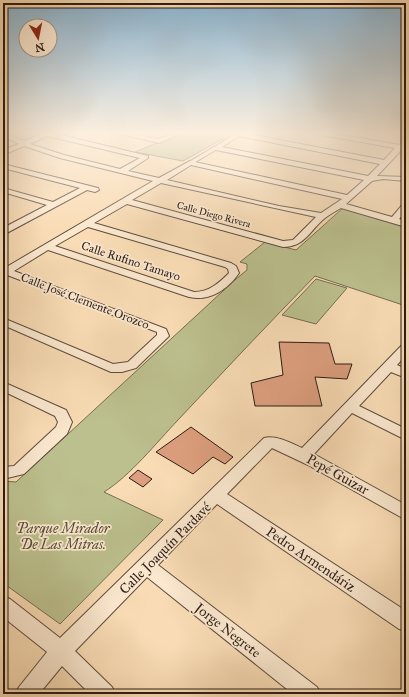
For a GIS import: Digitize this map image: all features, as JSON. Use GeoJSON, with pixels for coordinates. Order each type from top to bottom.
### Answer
{"type":"FeatureCollection","features":[{"type":"Feature","properties":{"kind":"street"},"geometry":{"type":"LineString","coordinates":[[92,165],[279,208],[322,216],[349,198],[384,165]]}},
{"type":"Feature","properties":{"kind":"street"},"geometry":{"type":"LineString","coordinates":[[120,172],[133,165]]}},
{"type":"Feature","properties":{"kind":"street"},"geometry":{"type":"LineString","coordinates":[[4,272],[126,202],[187,165]]}},
{"type":"Feature","properties":{"kind":"street"},"geometry":{"type":"LineString","coordinates":[[197,165],[349,198]]}},
{"type":"Feature","properties":{"kind":"street"},"geometry":{"type":"LineString","coordinates":[[298,165],[370,179],[383,177],[406,179]]}},
{"type":"Feature","properties":{"kind":"street"},"geometry":{"type":"LineString","coordinates":[[3,166],[96,190]]}},
{"type":"Feature","properties":{"kind":"street"},"geometry":{"type":"LineString","coordinates":[[3,232],[86,188]]}},
{"type":"Feature","properties":{"kind":"street"},"geometry":{"type":"LineString","coordinates":[[3,190],[54,205]]}},
{"type":"Feature","properties":{"kind":"street","name":"Calle Diego Rivera"},"geometry":{"type":"LineString","coordinates":[[126,202],[283,244],[296,242],[322,216]]}},
{"type":"Feature","properties":{"kind":"street"},"geometry":{"type":"LineString","coordinates":[[340,205],[406,224]]}},
{"type":"Feature","properties":{"kind":"street"},"geometry":{"type":"LineString","coordinates":[[393,221],[406,206]]}},
{"type":"Feature","properties":{"kind":"street"},"geometry":{"type":"LineString","coordinates":[[3,221],[16,225]]}},
{"type":"Feature","properties":{"kind":"street","name":"Calle Rufino Tamayo"},"geometry":{"type":"LineString","coordinates":[[48,247],[193,295],[212,293],[234,273],[233,268],[228,265],[88,224]]}},
{"type":"Feature","properties":{"kind":"street","name":"Calle José Clemente Orozco"},"geometry":{"type":"LineString","coordinates":[[3,321],[111,368],[122,368],[132,365],[162,338],[162,333],[158,329],[4,272]]}},
{"type":"Feature","properties":{"kind":"street"},"geometry":{"type":"LineString","coordinates":[[304,455],[406,348]]}},
{"type":"Feature","properties":{"kind":"street"},"geometry":{"type":"LineString","coordinates":[[389,366],[406,374]]}},
{"type":"Feature","properties":{"kind":"street"},"geometry":{"type":"LineString","coordinates":[[3,386],[61,413],[65,422],[62,430],[19,470],[4,473]]}},
{"type":"Feature","properties":{"kind":"street"},"geometry":{"type":"LineString","coordinates":[[350,407],[406,435]]}},
{"type":"Feature","properties":{"kind":"street","name":"Pepé Guizar"},"geometry":{"type":"LineString","coordinates":[[268,443],[275,442],[304,455],[406,513]]}},
{"type":"Feature","properties":{"kind":"street","name":"Calle Joaquín Pardavé"},"geometry":{"type":"LineString","coordinates":[[26,694],[61,651],[217,496],[268,443]]}},
{"type":"Feature","properties":{"kind":"street","name":"Pedro Armendáriz"},"geometry":{"type":"LineString","coordinates":[[217,496],[406,622]]}},
{"type":"Feature","properties":{"kind":"street","name":"Jorge Negrete"},"geometry":{"type":"LineString","coordinates":[[146,566],[310,694]]}},
{"type":"Feature","properties":{"kind":"street"},"geometry":{"type":"LineString","coordinates":[[3,605],[61,651],[105,694]]}},
{"type":"Feature","properties":{"kind":"green space","name":"Parque Mirador De Las Mitras."},"geometry":{"type":"Polygon","coordinates":[[[343,208],[406,226],[406,306],[315,276],[229,365],[143,458],[124,477],[104,492],[163,520],[60,624],[3,583],[3,481],[16,482],[247,270],[247,264],[240,262],[265,242],[296,250],[343,208]]]}},
{"type":"Feature","properties":{"kind":"green space"},"geometry":{"type":"Polygon","coordinates":[[[316,279],[347,288],[316,324],[282,315],[316,279]]]}},
{"type":"Feature","properties":{"kind":"building"},"geometry":{"type":"Polygon","coordinates":[[[279,342],[329,343],[335,364],[352,364],[347,379],[315,377],[322,406],[255,406],[251,383],[283,375],[279,342]]]}},
{"type":"Feature","properties":{"kind":"building"},"geometry":{"type":"Polygon","coordinates":[[[191,427],[233,457],[225,464],[213,457],[193,474],[156,452],[191,427]]]}},
{"type":"Feature","properties":{"kind":"building"},"geometry":{"type":"Polygon","coordinates":[[[138,470],[152,479],[143,487],[129,478],[138,470]]]}}]}
